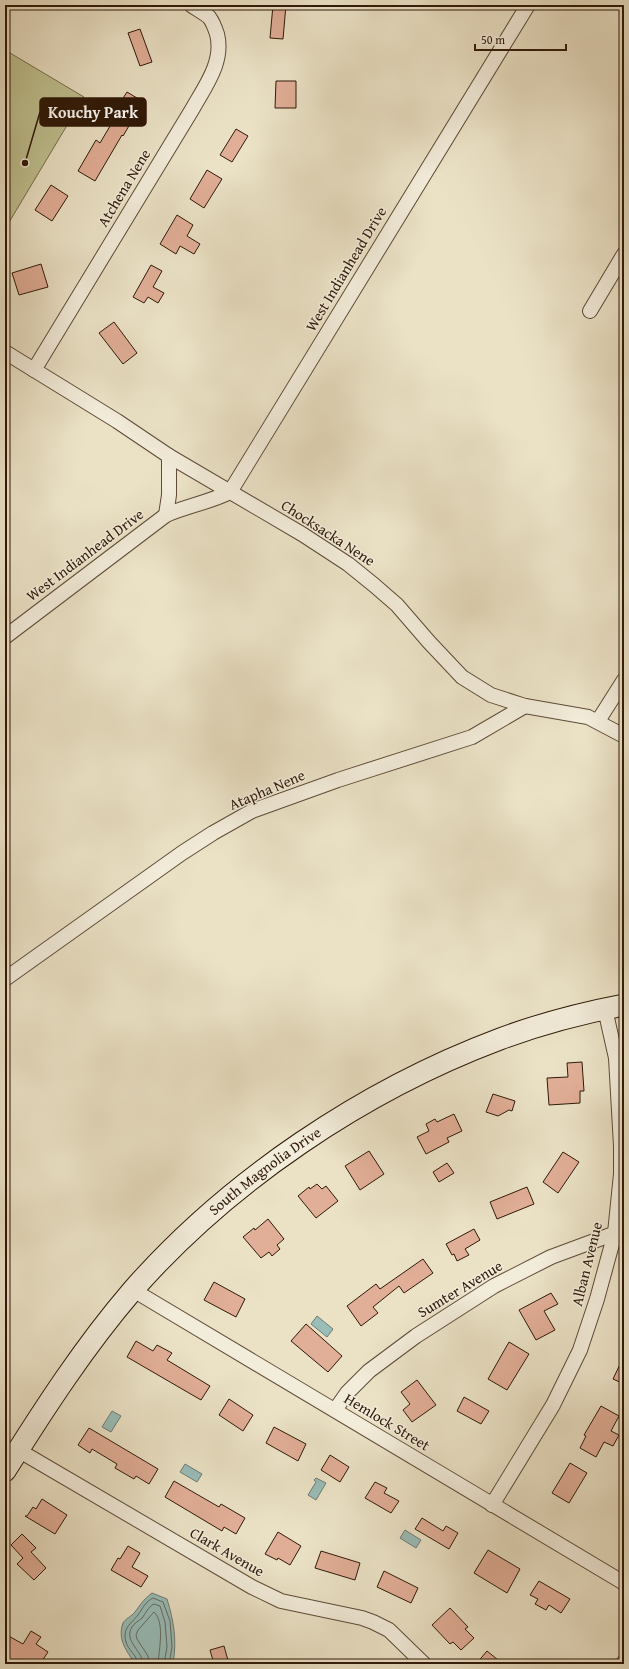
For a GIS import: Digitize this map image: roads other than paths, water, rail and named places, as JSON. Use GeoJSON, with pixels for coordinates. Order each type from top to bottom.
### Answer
{"type":"FeatureCollection","features":[{"type":"Feature","properties":{"kind":"main road","name":"South Magnolia Drive"},"geometry":{"type":"LineString","coordinates":[[5,1471],[80,1356],[133,1290],[172,1249],[254,1177],[309,1137],[354,1110],[413,1078],[500,1039],[543,1024],[615,1007]]}},
{"type":"Feature","properties":{"kind":"street","name":"Atchena Nene"},"geometry":{"type":"LineString","coordinates":[[34,370],[210,79],[217,63],[218,50],[216,33],[209,18],[191,5]]}},
{"type":"Feature","properties":{"kind":"street","name":"West Indianhead Drive"},"geometry":{"type":"LineString","coordinates":[[5,637],[166,515],[183,508],[219,498],[230,492],[528,5]]}},
{"type":"Feature","properties":{"kind":"street"},"geometry":{"type":"LineString","coordinates":[[590,311],[624,254]]}},
{"type":"Feature","properties":{"kind":"street","name":"Chocksacka Nene"},"geometry":{"type":"LineString","coordinates":[[5,352],[117,421],[169,456],[302,534],[348,564],[397,605],[462,677],[491,695],[525,706],[588,717],[624,736]]}},
{"type":"Feature","properties":{"kind":"street","name":"West Indianhead Drive"},"geometry":{"type":"LineString","coordinates":[[166,515],[169,495],[169,456]]}},
{"type":"Feature","properties":{"kind":"street"},"geometry":{"type":"LineString","coordinates":[[598,721],[624,680]]}},
{"type":"Feature","properties":{"kind":"street","name":"Atapha Nene"},"geometry":{"type":"LineString","coordinates":[[5,979],[182,853],[213,833],[252,811],[338,780],[472,737],[525,706]]}},
{"type":"Feature","properties":{"kind":"street","name":"Alban Avenue"},"geometry":{"type":"LineString","coordinates":[[492,1505],[553,1405],[580,1350],[620,1232],[621,1146],[616,1058],[615,1007]]}},
{"type":"Feature","properties":{"kind":"street","name":"Sumter Avenue"},"geometry":{"type":"LineString","coordinates":[[335,1410],[347,1393],[369,1371],[416,1336],[494,1286],[551,1257],[620,1232]]}},
{"type":"Feature","properties":{"kind":"street","name":"Hemlock Street"},"geometry":{"type":"LineString","coordinates":[[133,1290],[624,1583]]}},
{"type":"Feature","properties":{"kind":"street","name":"Clark Avenue"},"geometry":{"type":"LineString","coordinates":[[18,1450],[252,1587],[281,1601],[362,1618],[389,1630],[424,1664]]}},
{"type":"Feature","properties":{"kind":"water"},"geometry":{"type":"Polygon","coordinates":[[[317,1316],[333,1329],[327,1337],[311,1324],[317,1316]]]}},
{"type":"Feature","properties":{"kind":"water"},"geometry":{"type":"Polygon","coordinates":[[[112,1411],[121,1416],[111,1432],[102,1427],[112,1411]]]}},
{"type":"Feature","properties":{"kind":"water"},"geometry":{"type":"Polygon","coordinates":[[[185,1464],[202,1474],[197,1482],[180,1472],[185,1464]]]}},
{"type":"Feature","properties":{"kind":"water"},"geometry":{"type":"Polygon","coordinates":[[[316,1478],[326,1483],[316,1500],[308,1495],[316,1482],[314,1480],[316,1478]]]}},
{"type":"Feature","properties":{"kind":"water"},"geometry":{"type":"Polygon","coordinates":[[[405,1530],[421,1540],[416,1548],[400,1538],[405,1530]]]}},
{"type":"Feature","properties":{"kind":"water"},"geometry":{"type":"Polygon","coordinates":[[[152,1593],[167,1599],[174,1631],[175,1647],[173,1664],[135,1664],[126,1650],[122,1640],[121,1629],[123,1623],[152,1593]]]}},
{"type":"Feature","properties":{"kind":"place","name":"Kouchy Park"},"geometry":{"type":"Point","coordinates":[25,163]}}]}
